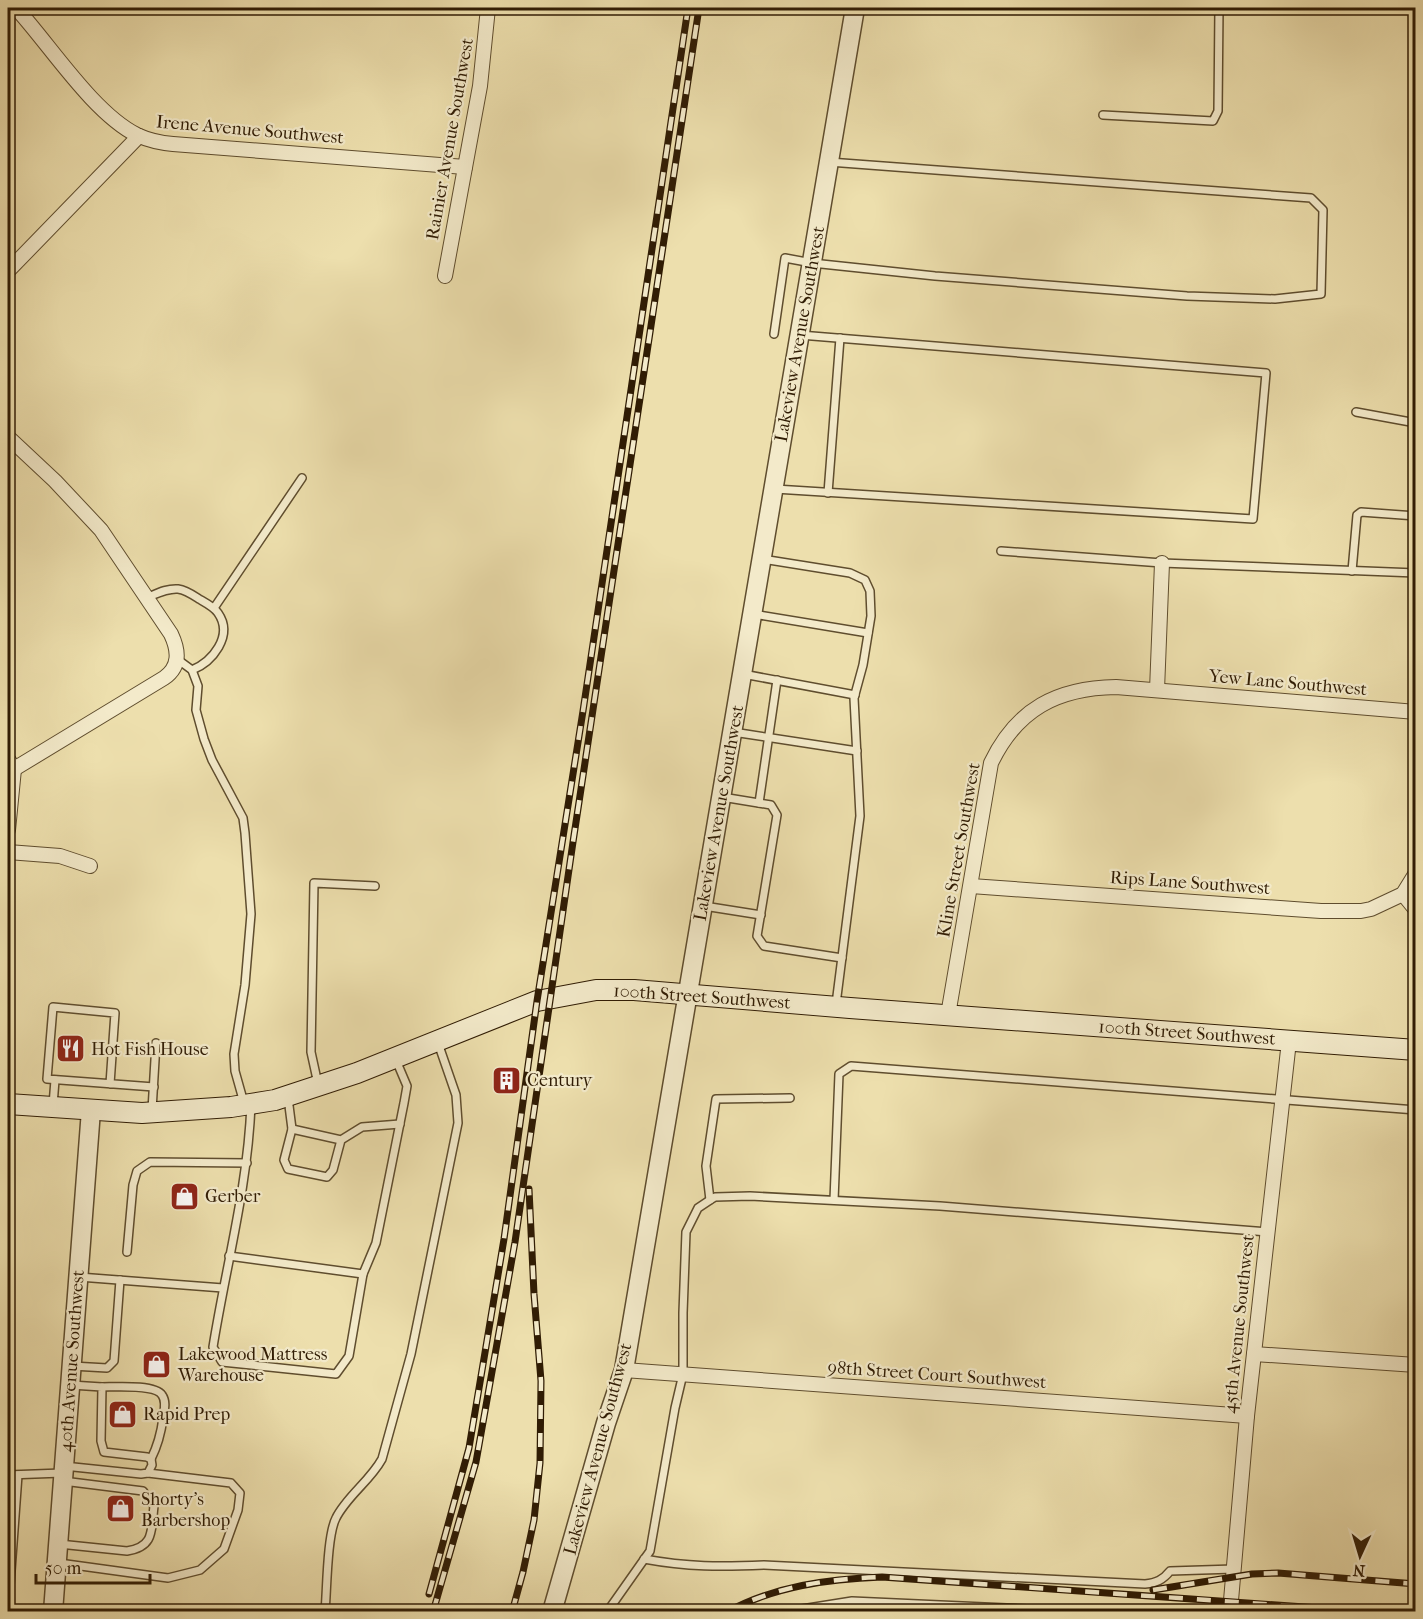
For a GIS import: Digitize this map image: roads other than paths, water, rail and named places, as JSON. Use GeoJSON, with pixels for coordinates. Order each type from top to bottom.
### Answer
{"type":"FeatureCollection","features":[{"type":"Feature","properties":{"kind":"main road","name":"100th Street Southwest"},"geometry":{"type":"LineString","coordinates":[[8,1104],[152,1113],[248,1104],[318,1087],[537,1001],[596,990],[689,994],[1416,1050]]}},
{"type":"Feature","properties":{"kind":"street","name":"Irene Avenue Southwest"},"geometry":{"type":"LineString","coordinates":[[16,8],[97,103],[119,124],[139,136],[173,144],[465,167]]}},
{"type":"Feature","properties":{"kind":"street","name":"Rainier Avenue Southwest"},"geometry":{"type":"LineString","coordinates":[[445,276],[480,86],[488,8]]}},
{"type":"Feature","properties":{"kind":"street","name":"Lakeview Avenue Southwest"},"geometry":{"type":"LineString","coordinates":[[552,1611],[624,1370],[855,8]]}},
{"type":"Feature","properties":{"kind":"street"},"geometry":{"type":"LineString","coordinates":[[8,271],[139,136]]}},
{"type":"Feature","properties":{"kind":"street"},"geometry":{"type":"LineString","coordinates":[[8,437],[92,520],[118,553],[177,648],[177,659],[173,670],[164,678],[11,764],[8,830]]}},
{"type":"Feature","properties":{"kind":"street"},"geometry":{"type":"LineString","coordinates":[[1157,690],[1162,563]]}},
{"type":"Feature","properties":{"kind":"street","name":"Kline Street Southwest"},"geometry":{"type":"LineString","coordinates":[[948,1015],[991,764],[1000,744],[1028,713],[1041,704],[1073,691],[1095,687],[1157,690]]}},
{"type":"Feature","properties":{"kind":"street","name":"Yew Lane Southwest"},"geometry":{"type":"LineString","coordinates":[[1157,690],[1416,712]]}},
{"type":"Feature","properties":{"kind":"street"},"geometry":{"type":"LineString","coordinates":[[8,852],[60,856],[90,866]]}},
{"type":"Feature","properties":{"kind":"street"},"geometry":{"type":"LineString","coordinates":[[1416,873],[1403,894],[1416,910]]}},
{"type":"Feature","properties":{"kind":"street","name":"Rips Lane Southwest"},"geometry":{"type":"LineString","coordinates":[[971,886],[1321,911],[1371,909],[1403,894]]}},
{"type":"Feature","properties":{"kind":"street","name":"45th Avenue Southwest"},"geometry":{"type":"LineString","coordinates":[[1230,1611],[1246,1416],[1289,1041]]}},
{"type":"Feature","properties":{"kind":"street","name":"40th Avenue Southwest"},"geometry":{"type":"LineString","coordinates":[[54,1611],[92,1110]]}},
{"type":"Feature","properties":{"kind":"street"},"geometry":{"type":"LineString","coordinates":[[1254,1353],[1416,1365]]}},
{"type":"Feature","properties":{"kind":"street","name":"98th Street Court Southwest"},"geometry":{"type":"LineString","coordinates":[[624,1370],[1246,1416]]}},
{"type":"Feature","properties":{"kind":"lane"},"geometry":{"type":"LineString","coordinates":[[1103,115],[1213,121],[1218,111],[1219,8]]}},
{"type":"Feature","properties":{"kind":"lane"},"geometry":{"type":"LineString","coordinates":[[774,334],[784,258],[935,276],[1187,296],[1275,299],[1321,294],[1323,210],[1311,198],[829,162]]}},
{"type":"Feature","properties":{"kind":"lane"},"geometry":{"type":"LineString","coordinates":[[774,489],[1252,519],[1266,373],[800,335]]}},
{"type":"Feature","properties":{"kind":"lane"},"geometry":{"type":"LineString","coordinates":[[828,492],[840,338]]}},
{"type":"Feature","properties":{"kind":"lane"},"geometry":{"type":"LineString","coordinates":[[1356,412],[1416,423]]}},
{"type":"Feature","properties":{"kind":"lane"},"geometry":{"type":"LineString","coordinates":[[213,608],[302,478]]}},
{"type":"Feature","properties":{"kind":"lane"},"geometry":{"type":"LineString","coordinates":[[1352,572],[1357,514],[1361,512],[1416,516]]}},
{"type":"Feature","properties":{"kind":"lane"},"geometry":{"type":"LineString","coordinates":[[1001,551],[1162,563],[1416,573]]}},
{"type":"Feature","properties":{"kind":"lane"},"geometry":{"type":"LineString","coordinates":[[762,559],[850,573],[865,580],[870,591],[871,616],[863,665],[855,695],[860,816],[836,1007]]}},
{"type":"Feature","properties":{"kind":"lane"},"geometry":{"type":"LineString","coordinates":[[146,598],[160,592],[179,589],[187,591],[213,608],[221,620],[221,643],[205,663],[192,670]]}},
{"type":"Feature","properties":{"kind":"lane"},"geometry":{"type":"LineString","coordinates":[[753,615],[868,633]]}},
{"type":"Feature","properties":{"kind":"lane"},"geometry":{"type":"LineString","coordinates":[[177,659],[192,670],[198,686],[196,710],[204,739],[212,760],[243,818],[246,833],[251,914],[245,985],[234,1054],[236,1071],[248,1104],[247,1162],[213,1347],[222,1362],[336,1374],[349,1356],[363,1274],[376,1244],[407,1086],[395,1057]]}},
{"type":"Feature","properties":{"kind":"lane"},"geometry":{"type":"LineString","coordinates":[[743,674],[855,695]]}},
{"type":"Feature","properties":{"kind":"lane"},"geometry":{"type":"LineString","coordinates":[[759,803],[777,680]]}},
{"type":"Feature","properties":{"kind":"lane"},"geometry":{"type":"LineString","coordinates":[[733,732],[857,751]]}},
{"type":"Feature","properties":{"kind":"lane"},"geometry":{"type":"LineString","coordinates":[[722,796],[771,805],[777,815],[757,936],[764,946],[842,958]]}},
{"type":"Feature","properties":{"kind":"lane"},"geometry":{"type":"LineString","coordinates":[[318,1087],[311,1052],[314,884],[375,886]]}},
{"type":"Feature","properties":{"kind":"lane"},"geometry":{"type":"LineString","coordinates":[[704,906],[760,915]]}},
{"type":"Feature","properties":{"kind":"lane"},"geometry":{"type":"LineString","coordinates":[[110,1084],[115,1013],[53,1007],[47,1079],[55,1080],[110,1084],[154,1087]]}},
{"type":"Feature","properties":{"kind":"lane"},"geometry":{"type":"LineString","coordinates":[[325,1611],[331,1533],[335,1520],[343,1507],[377,1470],[411,1354],[458,1123],[456,1095],[437,1040]]}},
{"type":"Feature","properties":{"kind":"lane"},"geometry":{"type":"LineString","coordinates":[[152,1113],[156,1043]]}},
{"type":"Feature","properties":{"kind":"lane"},"geometry":{"type":"LineString","coordinates":[[834,1200],[839,1074],[851,1066],[1416,1110]]}},
{"type":"Feature","properties":{"kind":"lane"},"geometry":{"type":"LineString","coordinates":[[53,1108],[55,1080]]}},
{"type":"Feature","properties":{"kind":"lane"},"geometry":{"type":"LineString","coordinates":[[288,1096],[292,1128],[284,1160],[288,1169],[327,1178],[333,1170],[341,1140],[362,1127],[400,1124]]}},
{"type":"Feature","properties":{"kind":"lane"},"geometry":{"type":"LineString","coordinates":[[710,1200],[706,1166],[716,1099],[790,1098]]}},
{"type":"Feature","properties":{"kind":"lane"},"geometry":{"type":"LineString","coordinates":[[292,1128],[341,1140]]}},
{"type":"Feature","properties":{"kind":"lane"},"geometry":{"type":"LineString","coordinates":[[127,1252],[136,1171],[150,1162],[247,1162]]}},
{"type":"Feature","properties":{"kind":"lane"},"geometry":{"type":"LineString","coordinates":[[608,1611],[650,1551],[683,1374],[686,1232],[698,1208],[715,1197],[750,1196],[940,1206],[1268,1232]]}},
{"type":"Feature","properties":{"kind":"lane"},"geometry":{"type":"LineString","coordinates":[[229,1256],[363,1274]]}},
{"type":"Feature","properties":{"kind":"lane"},"geometry":{"type":"LineString","coordinates":[[79,1277],[223,1288]]}},
{"type":"Feature","properties":{"kind":"lane"},"geometry":{"type":"LineString","coordinates":[[72,1366],[107,1368],[114,1360],[120,1280]]}},
{"type":"Feature","properties":{"kind":"lane"},"geometry":{"type":"LineString","coordinates":[[70,1385],[143,1387],[163,1395],[166,1406],[160,1441],[151,1459],[152,1465],[148,1473]]}},
{"type":"Feature","properties":{"kind":"lane"},"geometry":{"type":"LineString","coordinates":[[102,1387],[101,1440],[104,1452],[151,1459]]}},
{"type":"Feature","properties":{"kind":"lane"},"geometry":{"type":"LineString","coordinates":[[8,1475],[99,1471],[148,1473],[231,1483],[240,1492],[238,1510],[224,1549],[200,1570],[168,1578],[57,1562]]}},
{"type":"Feature","properties":{"kind":"lane"},"geometry":{"type":"LineString","coordinates":[[59,1544],[127,1551],[138,1550],[145,1546],[150,1538],[154,1506],[143,1491],[64,1473]]}},
{"type":"Feature","properties":{"kind":"lane"},"geometry":{"type":"LineString","coordinates":[[8,1611],[18,1475]]}},
{"type":"Feature","properties":{"kind":"lane"},"geometry":{"type":"LineString","coordinates":[[644,1559],[712,1568],[764,1565],[1144,1584],[1156,1583],[1165,1578],[1170,1571],[1234,1569]]}},
{"type":"Feature","properties":{"kind":"lane"},"geometry":{"type":"LineString","coordinates":[[783,1611],[852,1601],[1094,1611]]}},
{"type":"Feature","properties":{"kind":"lane"},"geometry":{"type":"LineString","coordinates":[[54,1611],[116,1611]]}},
{"type":"Feature","properties":{"kind":"railway"},"geometry":{"type":"LineString","coordinates":[[429,1594],[469,1448],[504,1239],[537,1001],[583,711],[688,8]]}},
{"type":"Feature","properties":{"kind":"railway"},"geometry":{"type":"LineString","coordinates":[[433,1612],[476,1462],[515,1242],[699,8]]}},
{"type":"Feature","properties":{"kind":"railway"},"geometry":{"type":"LineString","coordinates":[[512,1612],[534,1520],[540,1463],[541,1381],[529,1189]]}},
{"type":"Feature","properties":{"kind":"railway"},"geometry":{"type":"LineString","coordinates":[[1153,1590],[1252,1574],[1278,1573],[1416,1584]]}},
{"type":"Feature","properties":{"kind":"railway"},"geometry":{"type":"LineString","coordinates":[[727,1612],[783,1590],[822,1582],[882,1577],[1375,1612]]}},
{"type":"Feature","properties":{"kind":"place","name":"Hot Fish House"},"geometry":{"type":"Point","coordinates":[70,1049]}},
{"type":"Feature","properties":{"kind":"place","name":"Century"},"geometry":{"type":"Point","coordinates":[506,1080]}},
{"type":"Feature","properties":{"kind":"place","name":"Gerber"},"geometry":{"type":"Point","coordinates":[184,1196]}},
{"type":"Feature","properties":{"kind":"place","name":"Lakewood Mattress Warehouse"},"geometry":{"type":"Point","coordinates":[157,1364]}},
{"type":"Feature","properties":{"kind":"place","name":"Rapid Prep"},"geometry":{"type":"Point","coordinates":[122,1414]}},
{"type":"Feature","properties":{"kind":"place","name":"Shorty's Barbershop"},"geometry":{"type":"Point","coordinates":[120,1509]}}]}
